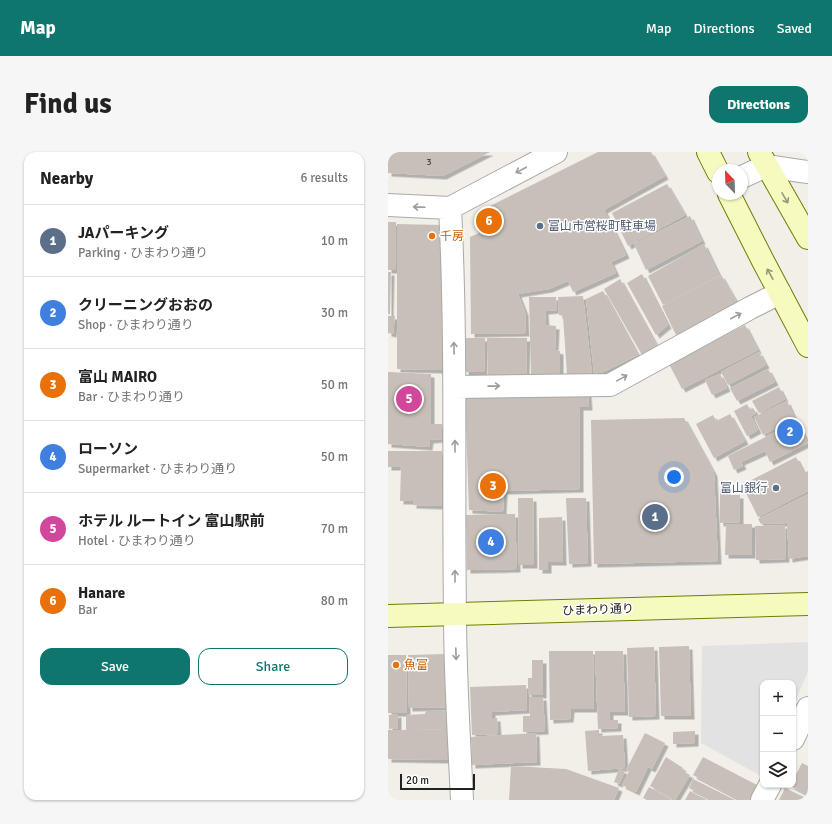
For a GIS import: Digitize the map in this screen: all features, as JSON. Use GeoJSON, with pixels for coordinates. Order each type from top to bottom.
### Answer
{"type":"FeatureCollection","features":[{"type":"Feature","properties":{"kind":"street"},"geometry":{"type":"LineString","coordinates":[[388,205],[450,208],[556,152]]}},
{"type":"Feature","properties":{"kind":"street"},"geometry":{"type":"LineString","coordinates":[[708,152],[714,164]]}},
{"type":"Feature","properties":{"kind":"street"},"geometry":{"type":"LineString","coordinates":[[765,157],[808,172]]}},
{"type":"Feature","properties":{"kind":"street"},"geometry":{"type":"LineString","coordinates":[[748,172],[765,157]]}},
{"type":"Feature","properties":{"kind":"street"},"geometry":{"type":"LineString","coordinates":[[765,157],[808,238]]}},
{"type":"Feature","properties":{"kind":"street"},"geometry":{"type":"LineString","coordinates":[[732,200],[808,346]]}},
{"type":"Feature","properties":{"kind":"street"},"geometry":{"type":"LineString","coordinates":[[450,208],[455,387],[455,615],[462,800]]}},
{"type":"Feature","properties":{"kind":"street"},"geometry":{"type":"LineString","coordinates":[[455,387],[610,385],[780,293]]}},
{"type":"Feature","properties":{"kind":"street","name":"ひまわり通り"},"geometry":{"type":"LineString","coordinates":[[388,616],[808,604]]}},
{"type":"Feature","properties":{"kind":"street"},"geometry":{"type":"LineString","coordinates":[[796,732],[808,708]]}},
{"type":"Feature","properties":{"kind":"street"},"geometry":{"type":"LineString","coordinates":[[762,800],[768,788]]}},
{"type":"Feature","properties":{"kind":"shaded area"},"geometry":{"type":"Polygon","coordinates":[[[808,642],[808,671],[796,700],[796,680],[760,680],[760,775],[701,743],[702,646],[808,642]]]}},
{"type":"Feature","properties":{"kind":"building"},"geometry":{"type":"Polygon","coordinates":[[[388,152],[490,152],[443,176],[388,173],[388,152]]]}},
{"type":"Feature","properties":{"kind":"building"},"geometry":{"type":"Polygon","coordinates":[[[598,152],[651,152],[665,176],[604,210],[626,255],[611,262],[616,273],[573,292],[568,281],[549,289],[518,294],[525,312],[526,333],[471,334],[470,237],[479,233],[474,220],[482,210],[598,152]]]}},
{"type":"Feature","properties":{"kind":"building"},"geometry":{"type":"Polygon","coordinates":[[[667,184],[685,215],[628,246],[612,213],[667,184]]]}},
{"type":"Feature","properties":{"kind":"building"},"geometry":{"type":"Polygon","coordinates":[[[690,216],[702,241],[646,270],[634,244],[690,216]]]}},
{"type":"Feature","properties":{"kind":"building"},"geometry":{"type":"Polygon","coordinates":[[[388,222],[396,222],[395,270],[388,270],[388,222]]]}},
{"type":"Feature","properties":{"kind":"building"},"geometry":{"type":"Polygon","coordinates":[[[397,224],[441,225],[442,370],[397,369],[397,224]]]}},
{"type":"Feature","properties":{"kind":"building"},"geometry":{"type":"Polygon","coordinates":[[[704,244],[719,275],[663,305],[648,276],[704,244]]]}},
{"type":"Feature","properties":{"kind":"building"},"geometry":{"type":"Polygon","coordinates":[[[388,272],[391,272],[390,314],[388,314],[388,272]]]}},
{"type":"Feature","properties":{"kind":"building"},"geometry":{"type":"Polygon","coordinates":[[[642,274],[668,325],[656,335],[627,283],[642,274]]]}},
{"type":"Feature","properties":{"kind":"building"},"geometry":{"type":"Polygon","coordinates":[[[721,275],[736,301],[676,335],[662,306],[721,275]]]}},
{"type":"Feature","properties":{"kind":"building"},"geometry":{"type":"Polygon","coordinates":[[[620,279],[657,346],[642,355],[604,289],[620,279]]]}},
{"type":"Feature","properties":{"kind":"building"},"geometry":{"type":"Polygon","coordinates":[[[603,291],[638,355],[601,373],[594,373],[586,299],[603,291]]]}},
{"type":"Feature","properties":{"kind":"building"},"geometry":{"type":"Polygon","coordinates":[[[583,296],[592,374],[567,375],[563,316],[559,315],[558,297],[583,296]]]}},
{"type":"Feature","properties":{"kind":"building"},"geometry":{"type":"Polygon","coordinates":[[[529,297],[556,297],[557,310],[545,311],[546,325],[556,326],[555,350],[560,351],[560,374],[531,374],[529,297]]]}},
{"type":"Feature","properties":{"kind":"building"},"geometry":{"type":"Polygon","coordinates":[[[388,316],[395,316],[393,334],[388,333],[388,316]]]}},
{"type":"Feature","properties":{"kind":"building"},"geometry":{"type":"Polygon","coordinates":[[[745,325],[758,350],[682,389],[669,364],[745,325]]]}},
{"type":"Feature","properties":{"kind":"building"},"geometry":{"type":"Polygon","coordinates":[[[466,338],[485,338],[484,372],[465,372],[466,338]]]}},
{"type":"Feature","properties":{"kind":"building"},"geometry":{"type":"Polygon","coordinates":[[[487,338],[527,338],[526,375],[488,375],[487,338]]]}},
{"type":"Feature","properties":{"kind":"building"},"geometry":{"type":"Polygon","coordinates":[[[759,352],[766,365],[728,385],[721,372],[759,352]]]}},
{"type":"Feature","properties":{"kind":"building"},"geometry":{"type":"Polygon","coordinates":[[[768,369],[775,382],[737,401],[730,388],[768,369]]]}},
{"type":"Feature","properties":{"kind":"building"},"geometry":{"type":"Polygon","coordinates":[[[388,372],[431,374],[431,424],[442,424],[442,439],[430,440],[429,447],[388,444],[388,372]]]}},
{"type":"Feature","properties":{"kind":"building"},"geometry":{"type":"Polygon","coordinates":[[[720,374],[727,388],[712,395],[705,380],[720,374]]]}},
{"type":"Feature","properties":{"kind":"building"},"geometry":{"type":"Polygon","coordinates":[[[779,387],[785,399],[759,413],[752,401],[779,387]]]}},
{"type":"Feature","properties":{"kind":"building"},"geometry":{"type":"Polygon","coordinates":[[[588,393],[589,407],[580,407],[580,489],[504,491],[503,512],[469,510],[465,396],[588,393]]]}},
{"type":"Feature","properties":{"kind":"building"},"geometry":{"type":"Polygon","coordinates":[[[787,401],[795,419],[763,435],[754,417],[787,401]]]}},
{"type":"Feature","properties":{"kind":"building"},"geometry":{"type":"Polygon","coordinates":[[[747,404],[750,410],[753,408],[756,413],[751,416],[758,430],[747,436],[734,411],[747,404]]]}},
{"type":"Feature","properties":{"kind":"building"},"geometry":{"type":"Polygon","coordinates":[[[730,414],[745,441],[714,458],[696,424],[713,415],[716,421],[730,414]]]}},
{"type":"Feature","properties":{"kind":"building"},"geometry":{"type":"Polygon","coordinates":[[[684,418],[714,473],[718,561],[594,564],[591,420],[684,418]]]}},
{"type":"Feature","properties":{"kind":"building"},"geometry":{"type":"Polygon","coordinates":[[[797,421],[808,443],[770,462],[765,451],[741,462],[743,466],[734,470],[728,456],[797,421]]]}},
{"type":"Feature","properties":{"kind":"building"},"geometry":{"type":"Polygon","coordinates":[[[388,451],[442,451],[442,506],[413,505],[413,501],[400,501],[401,467],[388,467],[388,451]]]}},
{"type":"Feature","properties":{"kind":"building","name":"富山銀行"},"geometry":{"type":"Polygon","coordinates":[[[796,457],[804,473],[808,471],[808,491],[758,517],[742,485],[796,457]]]}},
{"type":"Feature","properties":{"kind":"building"},"geometry":{"type":"Polygon","coordinates":[[[720,489],[727,490],[727,495],[740,495],[740,522],[720,523],[720,489]]]}},
{"type":"Feature","properties":{"kind":"building"},"geometry":{"type":"Polygon","coordinates":[[[808,494],[808,556],[789,559],[787,523],[761,524],[758,519],[808,494]]]}},
{"type":"Feature","properties":{"kind":"building"},"geometry":{"type":"Polygon","coordinates":[[[518,498],[533,498],[534,565],[519,565],[518,498]]]}},
{"type":"Feature","properties":{"kind":"building"},"geometry":{"type":"Polygon","coordinates":[[[566,498],[586,498],[588,563],[569,564],[566,498]]]}},
{"type":"Feature","properties":{"kind":"building"},"geometry":{"type":"Polygon","coordinates":[[[515,514],[517,569],[467,570],[466,515],[515,514]]]}},
{"type":"Feature","properties":{"kind":"building"},"geometry":{"type":"Polygon","coordinates":[[[562,517],[563,562],[548,562],[548,570],[539,570],[539,518],[562,517]]]}},
{"type":"Feature","properties":{"kind":"building"},"geometry":{"type":"Polygon","coordinates":[[[726,524],[752,524],[752,555],[725,555],[726,524]]]}},
{"type":"Feature","properties":{"kind":"building"},"geometry":{"type":"Polygon","coordinates":[[[785,525],[786,559],[756,560],[755,526],[785,525]]]}},
{"type":"Feature","properties":{"kind":"building"},"geometry":{"type":"Polygon","coordinates":[[[689,646],[691,716],[661,716],[659,647],[689,646]]]}},
{"type":"Feature","properties":{"kind":"building"},"geometry":{"type":"Polygon","coordinates":[[[654,647],[656,716],[629,717],[627,648],[654,647]]]}},
{"type":"Feature","properties":{"kind":"building"},"geometry":{"type":"Polygon","coordinates":[[[549,651],[593,651],[594,709],[571,709],[570,719],[550,720],[549,651]]]}},
{"type":"Feature","properties":{"kind":"building"},"geometry":{"type":"Polygon","coordinates":[[[595,651],[623,651],[625,712],[610,712],[610,720],[618,720],[618,728],[598,729],[595,651]]]}},
{"type":"Feature","properties":{"kind":"building"},"geometry":{"type":"Polygon","coordinates":[[[447,654],[448,707],[409,708],[408,655],[447,654]]]}},
{"type":"Feature","properties":{"kind":"building"},"geometry":{"type":"Polygon","coordinates":[[[388,655],[406,655],[407,713],[388,713],[388,655]]]}},
{"type":"Feature","properties":{"kind":"building"},"geometry":{"type":"Polygon","coordinates":[[[532,660],[543,660],[543,695],[528,695],[528,678],[532,678],[532,660]]]}},
{"type":"Feature","properties":{"kind":"building"},"geometry":{"type":"Polygon","coordinates":[[[526,685],[527,710],[492,712],[492,718],[497,718],[498,734],[472,735],[470,687],[526,685]]]}},
{"type":"Feature","properties":{"kind":"building"},"geometry":{"type":"Polygon","coordinates":[[[529,697],[543,697],[545,731],[523,732],[523,716],[530,716],[529,697]]]}},
{"type":"Feature","properties":{"kind":"building"},"geometry":{"type":"Polygon","coordinates":[[[426,711],[447,711],[447,729],[406,730],[406,715],[425,714],[426,711]]]}},
{"type":"Feature","properties":{"kind":"building"},"geometry":{"type":"Polygon","coordinates":[[[398,714],[398,728],[389,729],[389,715],[398,714]]]}},
{"type":"Feature","properties":{"kind":"building"},"geometry":{"type":"Polygon","coordinates":[[[388,730],[448,730],[448,760],[388,759],[388,730]]]}},
{"type":"Feature","properties":{"kind":"building"},"geometry":{"type":"Polygon","coordinates":[[[599,730],[599,736],[623,735],[625,768],[588,771],[585,731],[599,730]]]}},
{"type":"Feature","properties":{"kind":"building"},"geometry":{"type":"Polygon","coordinates":[[[695,731],[695,743],[673,744],[673,732],[695,731]]]}},
{"type":"Feature","properties":{"kind":"building"},"geometry":{"type":"Polygon","coordinates":[[[536,733],[537,762],[472,765],[471,737],[536,733]]]}},
{"type":"Feature","properties":{"kind":"building"},"geometry":{"type":"Polygon","coordinates":[[[645,733],[665,743],[652,769],[648,767],[636,792],[622,785],[629,771],[626,770],[645,733]]]}},
{"type":"Feature","properties":{"kind":"building"},"geometry":{"type":"Polygon","coordinates":[[[666,757],[683,768],[681,770],[690,775],[675,800],[650,786],[666,757]]]}},
{"type":"Feature","properties":{"kind":"building"},"geometry":{"type":"Polygon","coordinates":[[[703,757],[757,785],[749,800],[740,800],[693,775],[703,757]]]}},
{"type":"Feature","properties":{"kind":"building"},"geometry":{"type":"Polygon","coordinates":[[[802,763],[808,766],[808,795],[795,788],[796,788],[796,774],[802,763]]]}},
{"type":"Feature","properties":{"kind":"building"},"geometry":{"type":"Polygon","coordinates":[[[511,766],[566,769],[619,788],[614,800],[509,800],[511,766]]]}},
{"type":"Feature","properties":{"kind":"building"},"geometry":{"type":"Polygon","coordinates":[[[619,769],[625,771],[619,784],[614,782],[619,769]]]}},
{"type":"Feature","properties":{"kind":"building"},"geometry":{"type":"Polygon","coordinates":[[[693,779],[735,800],[712,800],[689,788],[693,779]]]}},
{"type":"Feature","properties":{"kind":"building"},"geometry":{"type":"Polygon","coordinates":[[[649,787],[672,800],[647,800],[643,798],[649,787]]]}},
{"type":"Feature","properties":{"kind":"building"},"geometry":{"type":"Polygon","coordinates":[[[785,788],[808,799],[808,800],[779,800],[785,788]]]}},
{"type":"Feature","properties":{"kind":"building"},"geometry":{"type":"Polygon","coordinates":[[[690,791],[707,800],[685,800],[690,791]]]}},
{"type":"Feature","properties":{"kind":"place","name":"Hanare"},"geometry":{"type":"Point","coordinates":[489,221]}},
{"type":"Feature","properties":{"kind":"place","name":"富山市営桜町駐車場"},"geometry":{"type":"Point","coordinates":[540,226]}},
{"type":"Feature","properties":{"kind":"place","name":"千房"},"geometry":{"type":"Point","coordinates":[432,236]}},
{"type":"Feature","properties":{"kind":"place","name":"ホテル ルートイン 富山駅前"},"geometry":{"type":"Point","coordinates":[409,399]}},
{"type":"Feature","properties":{"kind":"place","name":"クリーニングおおの"},"geometry":{"type":"Point","coordinates":[790,432]}},
{"type":"Feature","properties":{"kind":"place","name":"富山 MAIRO"},"geometry":{"type":"Point","coordinates":[493,486]}},
{"type":"Feature","properties":{"kind":"place","name":"富山銀行"},"geometry":{"type":"Point","coordinates":[776,488]}},
{"type":"Feature","properties":{"kind":"place","name":"JAパーキング"},"geometry":{"type":"Point","coordinates":[655,517]}},
{"type":"Feature","properties":{"kind":"place","name":"ローソン"},"geometry":{"type":"Point","coordinates":[491,542]}},
{"type":"Feature","properties":{"kind":"place","name":"魚富"},"geometry":{"type":"Point","coordinates":[396,665]}}]}
